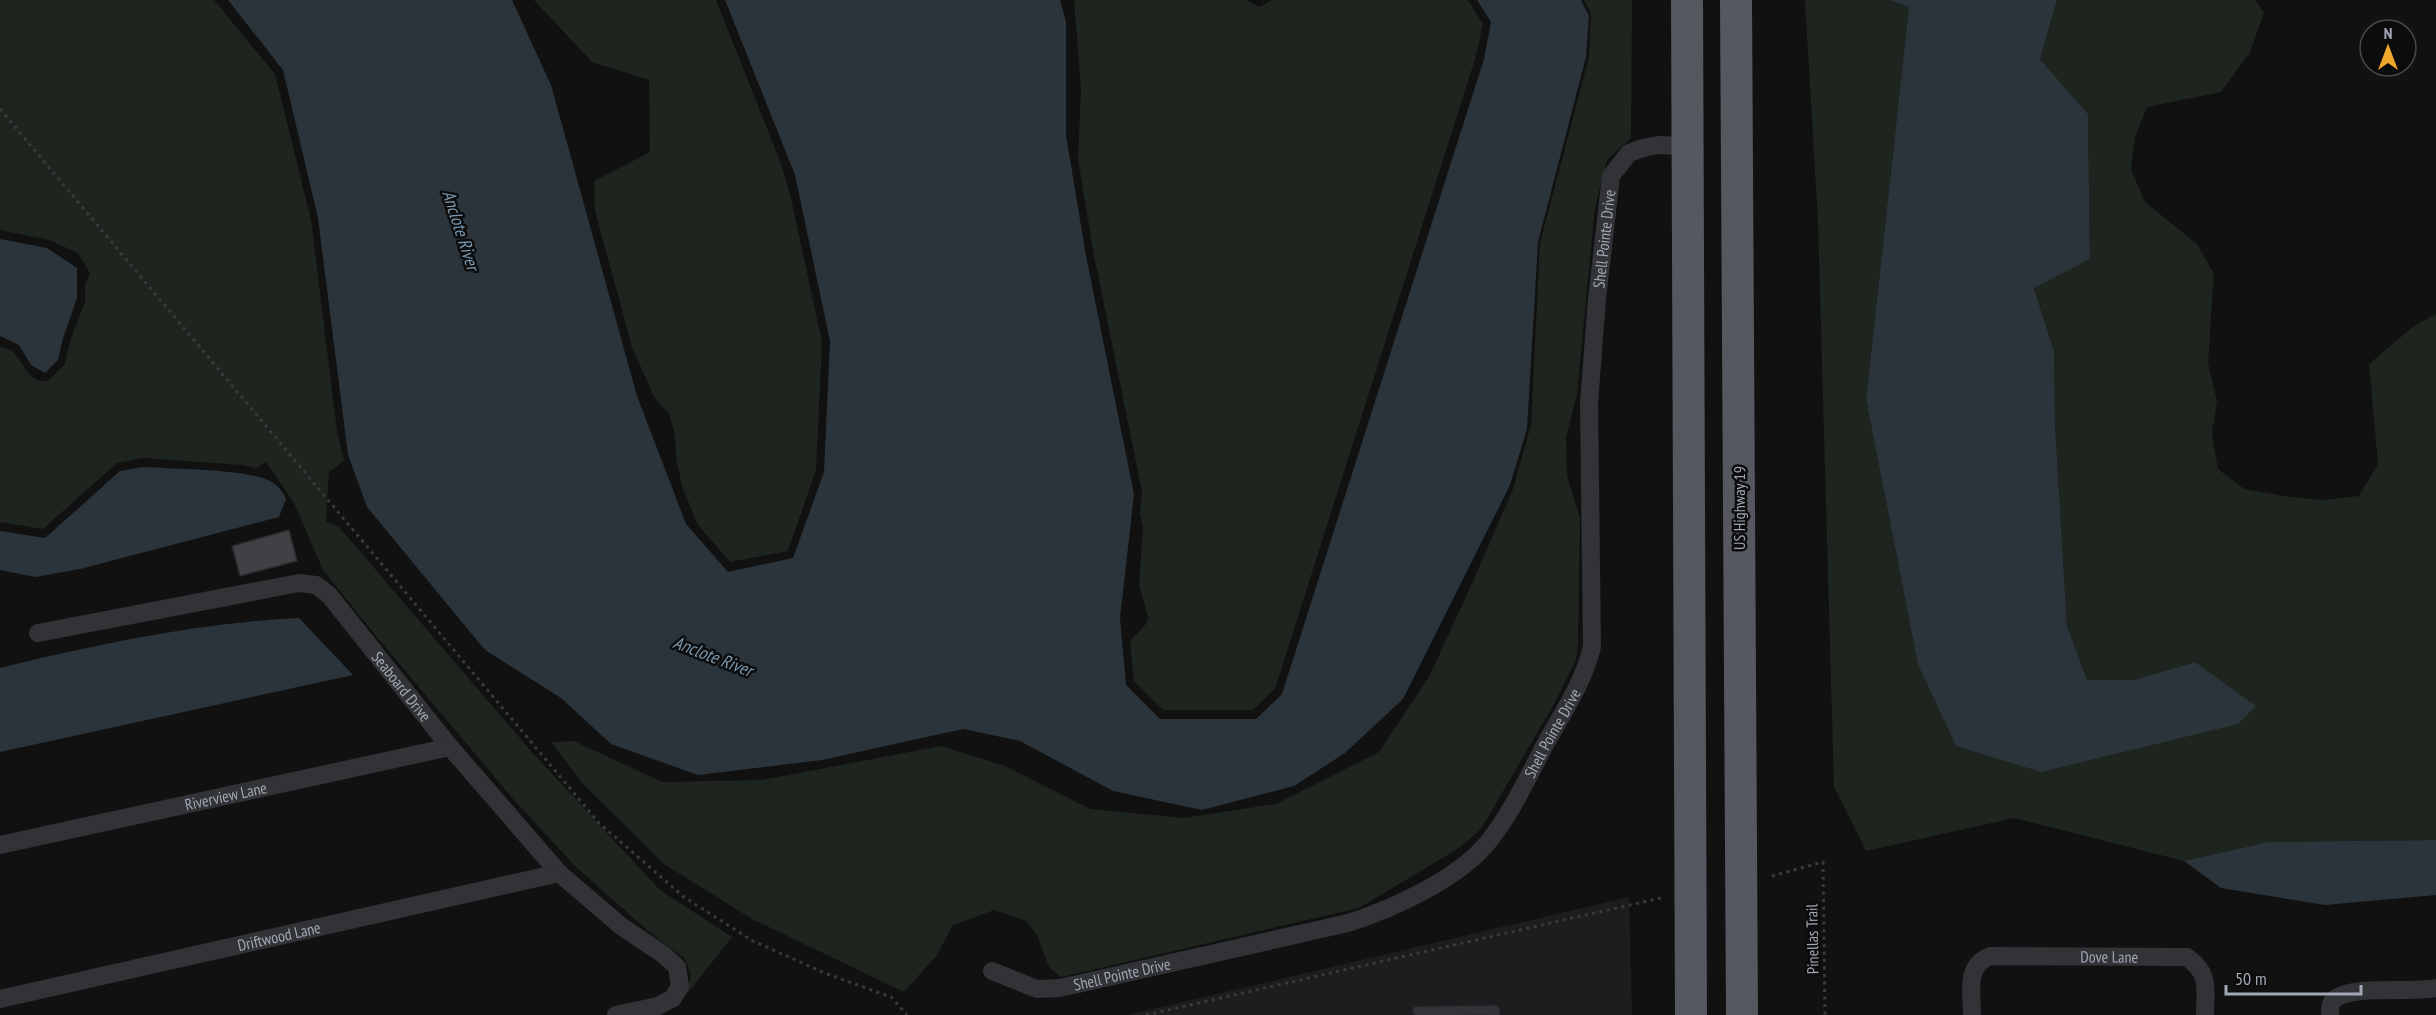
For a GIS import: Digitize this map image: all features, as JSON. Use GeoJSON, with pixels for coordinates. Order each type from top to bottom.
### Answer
{"type":"FeatureCollection","features":[{"type":"Feature","properties":{"kind":"highway"},"geometry":{"type":"LineString","coordinates":[[1687,0],[1691,1015]]}},
{"type":"Feature","properties":{"kind":"highway","name":"US Highway 19"},"geometry":{"type":"LineString","coordinates":[[1736,0],[1742,1015]]}},
{"type":"Feature","properties":{"kind":"street","name":"Shell Pointe Drive"},"geometry":{"type":"LineString","coordinates":[[992,971],[1037,989],[1060,988],[1348,923],[1377,914],[1409,898],[1458,869],[1482,850],[1499,826],[1582,678],[1592,646],[1589,403],[1597,298],[1611,176],[1629,153],[1658,145],[1688,146]]}},
{"type":"Feature","properties":{"kind":"street","name":"Seaboard Drive"},"geometry":{"type":"LineString","coordinates":[[38,633],[299,583],[316,585],[329,595],[450,747],[559,873],[621,926],[664,955],[677,967],[680,986],[673,998],[657,1006],[616,1015]]}},
{"type":"Feature","properties":{"kind":"street","name":"Riverview Lane"},"geometry":{"type":"LineString","coordinates":[[0,844],[450,747]]}},
{"type":"Feature","properties":{"kind":"street","name":"Driftwood Lane"},"geometry":{"type":"LineString","coordinates":[[0,999],[559,873]]}},
{"type":"Feature","properties":{"kind":"street","name":"Dove Lane"},"geometry":{"type":"LineString","coordinates":[[1972,1015],[1972,972],[1977,964],[1990,956],[2187,957],[2202,969],[2205,978],[2205,1015]]}},
{"type":"Feature","properties":{"kind":"street"},"geometry":{"type":"LineString","coordinates":[[2331,1008],[2336,998],[2361,991],[2418,991],[2436,988]]}},
{"type":"Feature","properties":{"kind":"lane"},"geometry":{"type":"LineString","coordinates":[[1417,1011],[1495,1010],[1495,1015]]}},
{"type":"Feature","properties":{"kind":"path"},"geometry":{"type":"LineString","coordinates":[[0,109],[598,823],[684,897],[753,941],[827,974],[891,997],[907,1015]]}},
{"type":"Feature","properties":{"kind":"path","name":"Pinellas Trail"},"geometry":{"type":"LineString","coordinates":[[1772,876],[1823,862],[1825,1015]]}},
{"type":"Feature","properties":{"kind":"path"},"geometry":{"type":"LineString","coordinates":[[1146,1015],[1665,897]]}},
{"type":"Feature","properties":{"kind":"shaded area"},"geometry":{"type":"Polygon","coordinates":[[[0,0],[214,0],[275,74],[311,220],[337,431],[344,461],[329,472],[326,521],[339,527],[530,750],[660,890],[732,937],[686,995],[691,974],[684,958],[647,930],[576,867],[514,800],[323,570],[294,503],[266,462],[256,468],[143,458],[117,463],[43,529],[0,522],[0,346],[13,352],[31,376],[41,381],[48,381],[65,364],[70,341],[85,302],[85,284],[90,274],[78,253],[49,240],[0,230],[0,0]]]}},
{"type":"Feature","properties":{"kind":"shaded area"},"geometry":{"type":"Polygon","coordinates":[[[534,0],[716,0],[780,161],[791,198],[822,342],[816,470],[788,551],[730,562],[698,525],[683,489],[677,464],[675,434],[669,414],[654,397],[632,347],[595,211],[594,181],[650,152],[649,80],[592,62],[534,0]]]}},
{"type":"Feature","properties":{"kind":"shaded area"},"geometry":{"type":"Polygon","coordinates":[[[1074,0],[1246,0],[1259,7],[1272,0],[1468,0],[1483,24],[1476,56],[1275,689],[1253,710],[1163,710],[1134,681],[1130,641],[1146,624],[1148,617],[1139,584],[1143,527],[1140,513],[1142,492],[1094,255],[1078,159],[1081,88],[1074,0]]]}},
{"type":"Feature","properties":{"kind":"shaded area"},"geometry":{"type":"Polygon","coordinates":[[[1584,0],[1632,0],[1631,138],[1607,160],[1595,207],[1577,393],[1566,438],[1567,476],[1580,518],[1576,660],[1554,704],[1481,829],[1459,848],[1359,908],[1061,977],[1049,967],[1037,935],[1026,921],[994,910],[952,926],[937,955],[904,992],[752,919],[664,864],[582,783],[551,742],[574,741],[662,782],[762,780],[941,746],[1005,766],[1090,809],[1184,818],[1276,804],[1379,752],[1429,677],[1513,489],[1531,425],[1540,243],[1589,57],[1591,14],[1584,0]]]}},
{"type":"Feature","properties":{"kind":"shaded area"},"geometry":{"type":"Polygon","coordinates":[[[1805,0],[1889,0],[1909,7],[1866,399],[1918,665],[1956,746],[2195,662],[2134,680],[2087,681],[2067,626],[2055,424],[2054,351],[2034,287],[2090,259],[2088,114],[2040,59],[2057,0],[2255,0],[2264,13],[2250,52],[2221,92],[2147,107],[2135,137],[2131,170],[2145,202],[2197,244],[2214,274],[2208,363],[2217,401],[2212,433],[2218,469],[2244,489],[2323,500],[2359,496],[2378,464],[2369,364],[2414,326],[2436,314],[2436,840],[2268,842],[2184,861],[2014,818],[1866,851],[1834,787],[1818,221],[1805,0]]]}},
{"type":"Feature","properties":{"kind":"shaded area"},"geometry":{"type":"Polygon","coordinates":[[[1629,897],[1632,1015],[1127,1015],[1629,897]]]}},
{"type":"Feature","properties":{"kind":"water","name":"Anclote River"},"geometry":{"type":"Polygon","coordinates":[[[228,0],[512,0],[551,85],[637,396],[686,524],[728,572],[793,558],[824,472],[830,341],[795,175],[725,0],[1060,0],[1066,22],[1066,135],[1086,256],[1134,494],[1120,618],[1126,685],[1160,719],[1256,719],[1282,694],[1484,59],[1491,22],[1477,0],[1581,0],[1589,16],[1586,57],[1538,242],[1527,429],[1510,485],[1403,699],[1345,753],[1294,786],[1202,810],[1113,791],[1020,741],[963,729],[822,760],[698,775],[611,744],[561,698],[485,650],[367,507],[348,455],[318,218],[283,70],[228,0]]]}},
{"type":"Feature","properties":{"kind":"water"},"geometry":{"type":"Polygon","coordinates":[[[1889,0],[2057,0],[2040,59],[2088,114],[2090,259],[2034,288],[2054,351],[2055,424],[2067,626],[2087,680],[2134,680],[2195,662],[2256,706],[2238,724],[2041,772],[1956,746],[1918,665],[1866,399],[1909,7],[1889,0]]]}},
{"type":"Feature","properties":{"kind":"water"},"geometry":{"type":"Polygon","coordinates":[[[0,239],[47,248],[77,268],[77,298],[58,360],[45,373],[31,365],[19,345],[0,336],[0,239]]]}},
{"type":"Feature","properties":{"kind":"water"},"geometry":{"type":"Polygon","coordinates":[[[143,467],[257,476],[274,483],[286,499],[279,517],[80,569],[35,577],[0,570],[0,531],[45,538],[120,471],[143,467]]]}},
{"type":"Feature","properties":{"kind":"water"},"geometry":{"type":"Polygon","coordinates":[[[299,618],[353,675],[0,752],[0,668],[148,636],[223,625],[299,618]]]}},
{"type":"Feature","properties":{"kind":"water"},"geometry":{"type":"Polygon","coordinates":[[[2436,840],[2436,895],[2325,905],[2221,888],[2184,861],[2268,842],[2436,840]]]}},
{"type":"Feature","properties":{"kind":"building"},"geometry":{"type":"Polygon","coordinates":[[[289,530],[297,561],[240,576],[232,546],[289,530]]]}}]}
